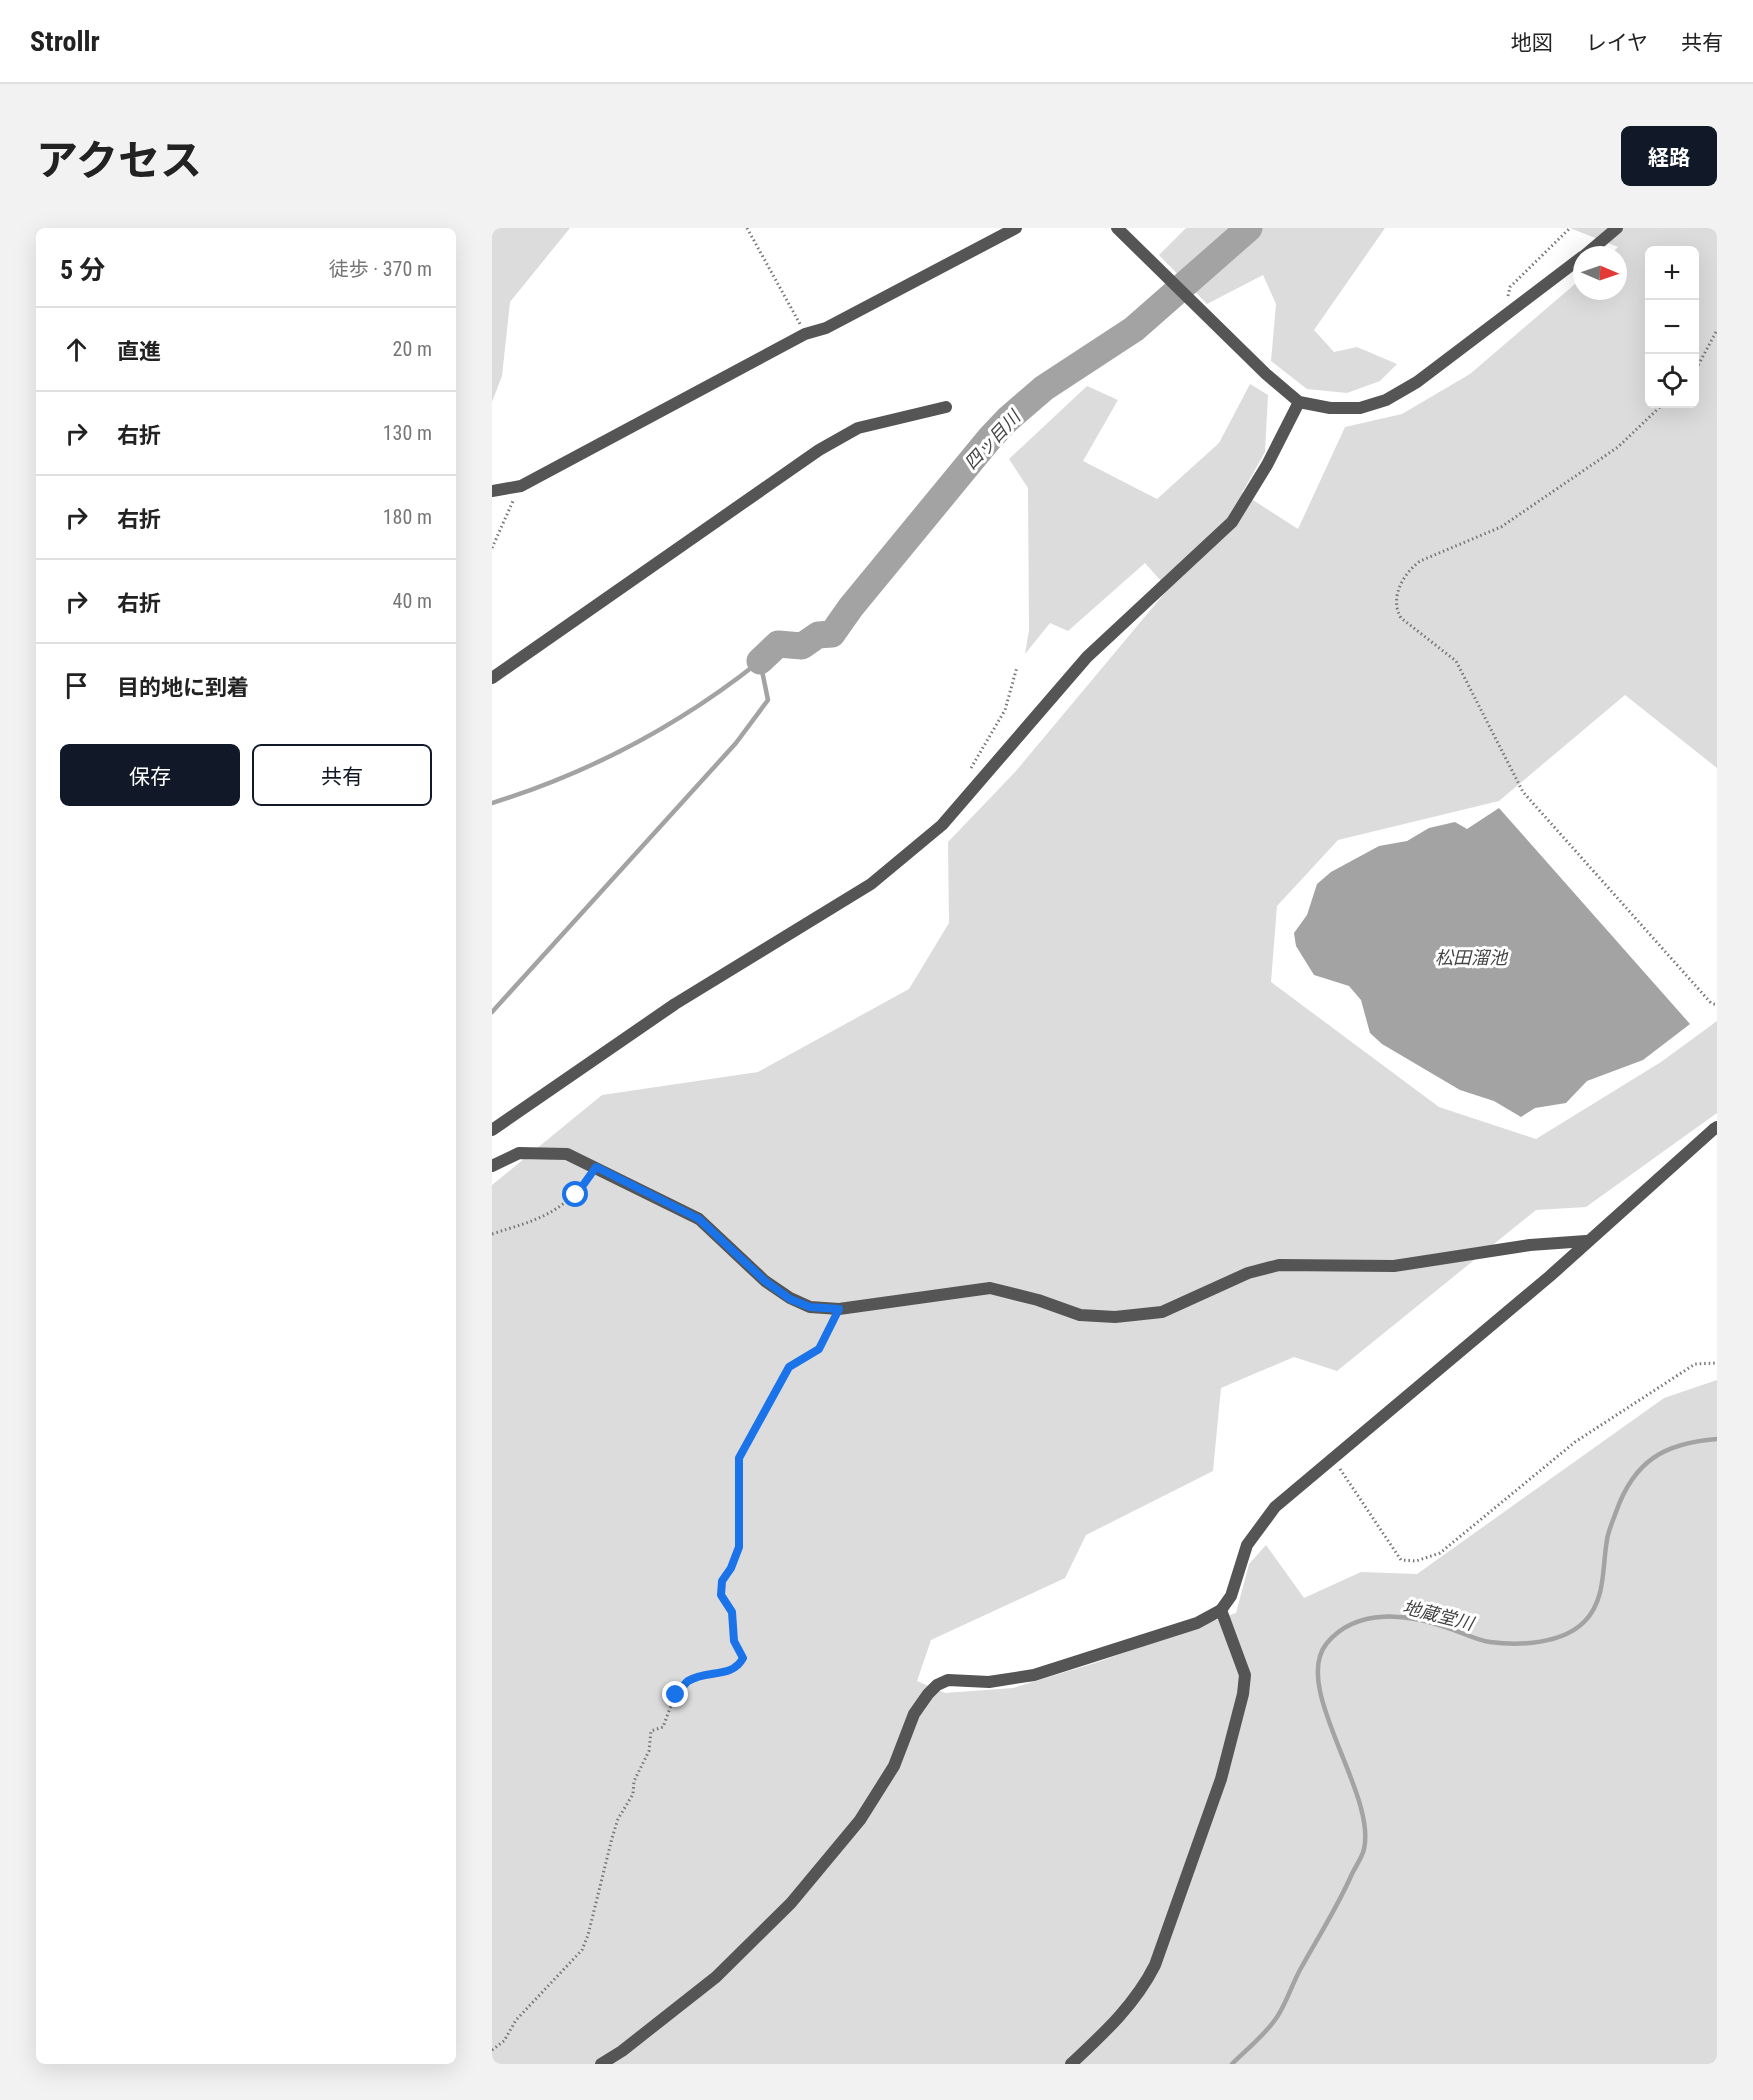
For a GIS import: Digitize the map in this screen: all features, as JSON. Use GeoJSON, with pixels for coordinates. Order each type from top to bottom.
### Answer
{"type":"FeatureCollection","features":[{"type":"Feature","properties":{"kind":"street"},"geometry":{"type":"LineString","coordinates":[[492,491],[521,486],[805,334],[826,328],[1016,228]]}},
{"type":"Feature","properties":{"kind":"street"},"geometry":{"type":"LineString","coordinates":[[1117,228],[1266,374],[1299,402],[1330,408],[1360,408],[1386,400],[1417,382],[1573,264]]}},
{"type":"Feature","properties":{"kind":"street"},"geometry":{"type":"LineString","coordinates":[[1595,246],[1617,228]]}},
{"type":"Feature","properties":{"kind":"street"},"geometry":{"type":"LineString","coordinates":[[492,1130],[675,1004],[871,884],[942,825],[1087,657],[1232,522],[1267,465],[1299,402]]}},
{"type":"Feature","properties":{"kind":"street"},"geometry":{"type":"LineString","coordinates":[[492,678],[819,450],[858,428],[946,407]]}},
{"type":"Feature","properties":{"kind":"street"},"geometry":{"type":"LineString","coordinates":[[601,2064],[622,2051],[716,1977],[791,1903],[860,1820],[894,1766],[914,1713],[937,1685],[948,1680],[989,1682],[1034,1675],[1197,1623],[1221,1610],[1231,1596],[1247,1545],[1275,1507],[1550,1276],[1586,1241],[1716,1128]]}},
{"type":"Feature","properties":{"kind":"street"},"geometry":{"type":"LineString","coordinates":[[492,1166],[519,1153],[567,1154],[699,1219],[765,1281],[790,1299],[810,1307],[839,1309],[990,1288],[1038,1300],[1080,1315],[1115,1317],[1162,1312],[1248,1273],[1279,1265],[1394,1266],[1530,1245],[1586,1241]]}},
{"type":"Feature","properties":{"kind":"street"},"geometry":{"type":"LineString","coordinates":[[1071,2064],[1114,2023],[1144,1988],[1155,1965],[1221,1779],[1238,1717],[1245,1675],[1221,1610]]}},
{"type":"Feature","properties":{"kind":"path"},"geometry":{"type":"LineString","coordinates":[[747,228],[805,334]]}},
{"type":"Feature","properties":{"kind":"path"},"geometry":{"type":"LineString","coordinates":[[1513,309],[1508,295],[1510,287],[1570,228]]}},
{"type":"Feature","properties":{"kind":"path"},"geometry":{"type":"LineString","coordinates":[[1699,365],[1717,330]]}},
{"type":"Feature","properties":{"kind":"path"},"geometry":{"type":"LineString","coordinates":[[1659,408],[1617,447],[1501,526],[1420,561],[1412,568],[1396,596],[1395,608],[1401,618],[1456,661],[1523,792],[1711,1003],[1717,1005]]}},
{"type":"Feature","properties":{"kind":"path"},"geometry":{"type":"LineString","coordinates":[[492,548],[521,486]]}},
{"type":"Feature","properties":{"kind":"path"},"geometry":{"type":"LineString","coordinates":[[965,777],[1005,710],[1017,667]]}},
{"type":"Feature","properties":{"kind":"path"},"geometry":{"type":"LineString","coordinates":[[492,1234],[553,1213],[576,1195],[596,1167]]}},
{"type":"Feature","properties":{"kind":"path"},"geometry":{"type":"LineString","coordinates":[[492,2050],[504,2041],[516,2020],[582,1950],[588,1935],[612,1838],[618,1819],[633,1794],[634,1781],[649,1751],[651,1731],[663,1727],[676,1695],[687,1682],[698,1677],[731,1671],[739,1666],[743,1658],[734,1641],[732,1612],[721,1595],[722,1581],[731,1568],[739,1547],[739,1458],[789,1367],[819,1349],[839,1309]]}},
{"type":"Feature","properties":{"kind":"path"},"geometry":{"type":"LineString","coordinates":[[1332,1458],[1401,1560],[1427,1559],[1440,1553],[1575,1442],[1695,1364],[1717,1363]]}},
{"type":"Feature","properties":{"kind":"shaded area"},"geometry":{"type":"Polygon","coordinates":[[[492,228],[570,228],[510,302],[502,376],[492,402],[492,228]]]}},
{"type":"Feature","properties":{"kind":"shaded area"},"geometry":{"type":"Polygon","coordinates":[[[1186,228],[1385,228],[1314,330],[1334,352],[1357,347],[1397,364],[1380,381],[1347,393],[1307,389],[1271,361],[1276,304],[1263,275],[1207,304],[1159,255],[1186,228]]]}},
{"type":"Feature","properties":{"kind":"shaded area"},"geometry":{"type":"Polygon","coordinates":[[[1570,228],[1717,228],[1717,768],[1625,695],[1499,801],[1338,840],[1277,906],[1271,982],[1439,1107],[1536,1139],[1661,1062],[1717,1021],[1717,1113],[1586,1207],[1536,1210],[1337,1371],[1294,1357],[1221,1388],[1213,1471],[1086,1535],[1065,1578],[931,1640],[917,1681],[945,1693],[1013,1688],[1095,1663],[1236,1613],[1249,1564],[1266,1545],[1304,1598],[1361,1572],[1417,1574],[1664,1398],[1717,1380],[1717,2064],[492,2064],[492,1185],[602,1095],[758,1072],[909,989],[949,923],[948,842],[1016,771],[1168,589],[1145,563],[1068,631],[1050,623],[1025,654],[1029,630],[1028,488],[1009,459],[1087,386],[1118,400],[1083,461],[1157,499],[1219,443],[1250,384],[1268,395],[1265,452],[1242,493],[1298,529],[1345,427],[1402,414],[1470,374],[1573,286],[1573,300],[1627,300],[1627,246],[1615,246],[1570,228]]]}},
{"type":"Feature","properties":{"kind":"water","name":"松田溜池"},"geometry":{"type":"Polygon","coordinates":[[[1499,808],[1690,1024],[1643,1060],[1587,1081],[1566,1103],[1535,1108],[1521,1117],[1494,1101],[1460,1090],[1382,1044],[1370,1033],[1361,1000],[1349,986],[1314,975],[1296,946],[1294,933],[1307,915],[1317,884],[1331,872],[1379,846],[1407,841],[1429,828],[1455,822],[1467,829],[1499,808]]]}},
{"type":"Feature","properties":{"kind":"waterway","name":"四ッ目川"},"geometry":{"type":"LineString","coordinates":[[760,661],[778,644],[802,646],[818,635],[832,634],[851,607],[1008,419],[1044,388],[1134,329],[1249,228]]}},
{"type":"Feature","properties":{"kind":"waterway"},"geometry":{"type":"LineString","coordinates":[[492,803],[564,777],[633,744],[698,706],[760,661],[768,700],[736,743],[492,1012]]}},
{"type":"Feature","properties":{"kind":"waterway","name":"地蔵堂川"},"geometry":{"type":"LineString","coordinates":[[1232,2064],[1262,2036],[1277,2017],[1301,1968],[1340,1900],[1364,1849],[1365,1826],[1358,1799],[1326,1713],[1319,1686],[1318,1662],[1327,1643],[1339,1631],[1353,1624],[1384,1617],[1400,1617],[1433,1623],[1490,1642],[1514,1644],[1541,1642],[1565,1635],[1585,1621],[1597,1603],[1602,1583],[1608,1533],[1623,1494],[1632,1480],[1653,1458],[1666,1450],[1698,1441],[1717,1439]]}},
{"type":"Feature","properties":{"kind":"route"},"geometry":{"type":"LineString","coordinates":[[576,1195],[596,1167],[668,1201],[699,1219],[765,1281],[790,1299],[810,1307],[839,1309],[819,1349],[789,1367],[739,1458],[739,1547],[731,1568],[722,1581],[721,1595],[724,1603],[732,1612],[734,1641],[743,1658],[739,1666],[731,1671],[698,1677],[687,1682],[676,1695]]}}]}
